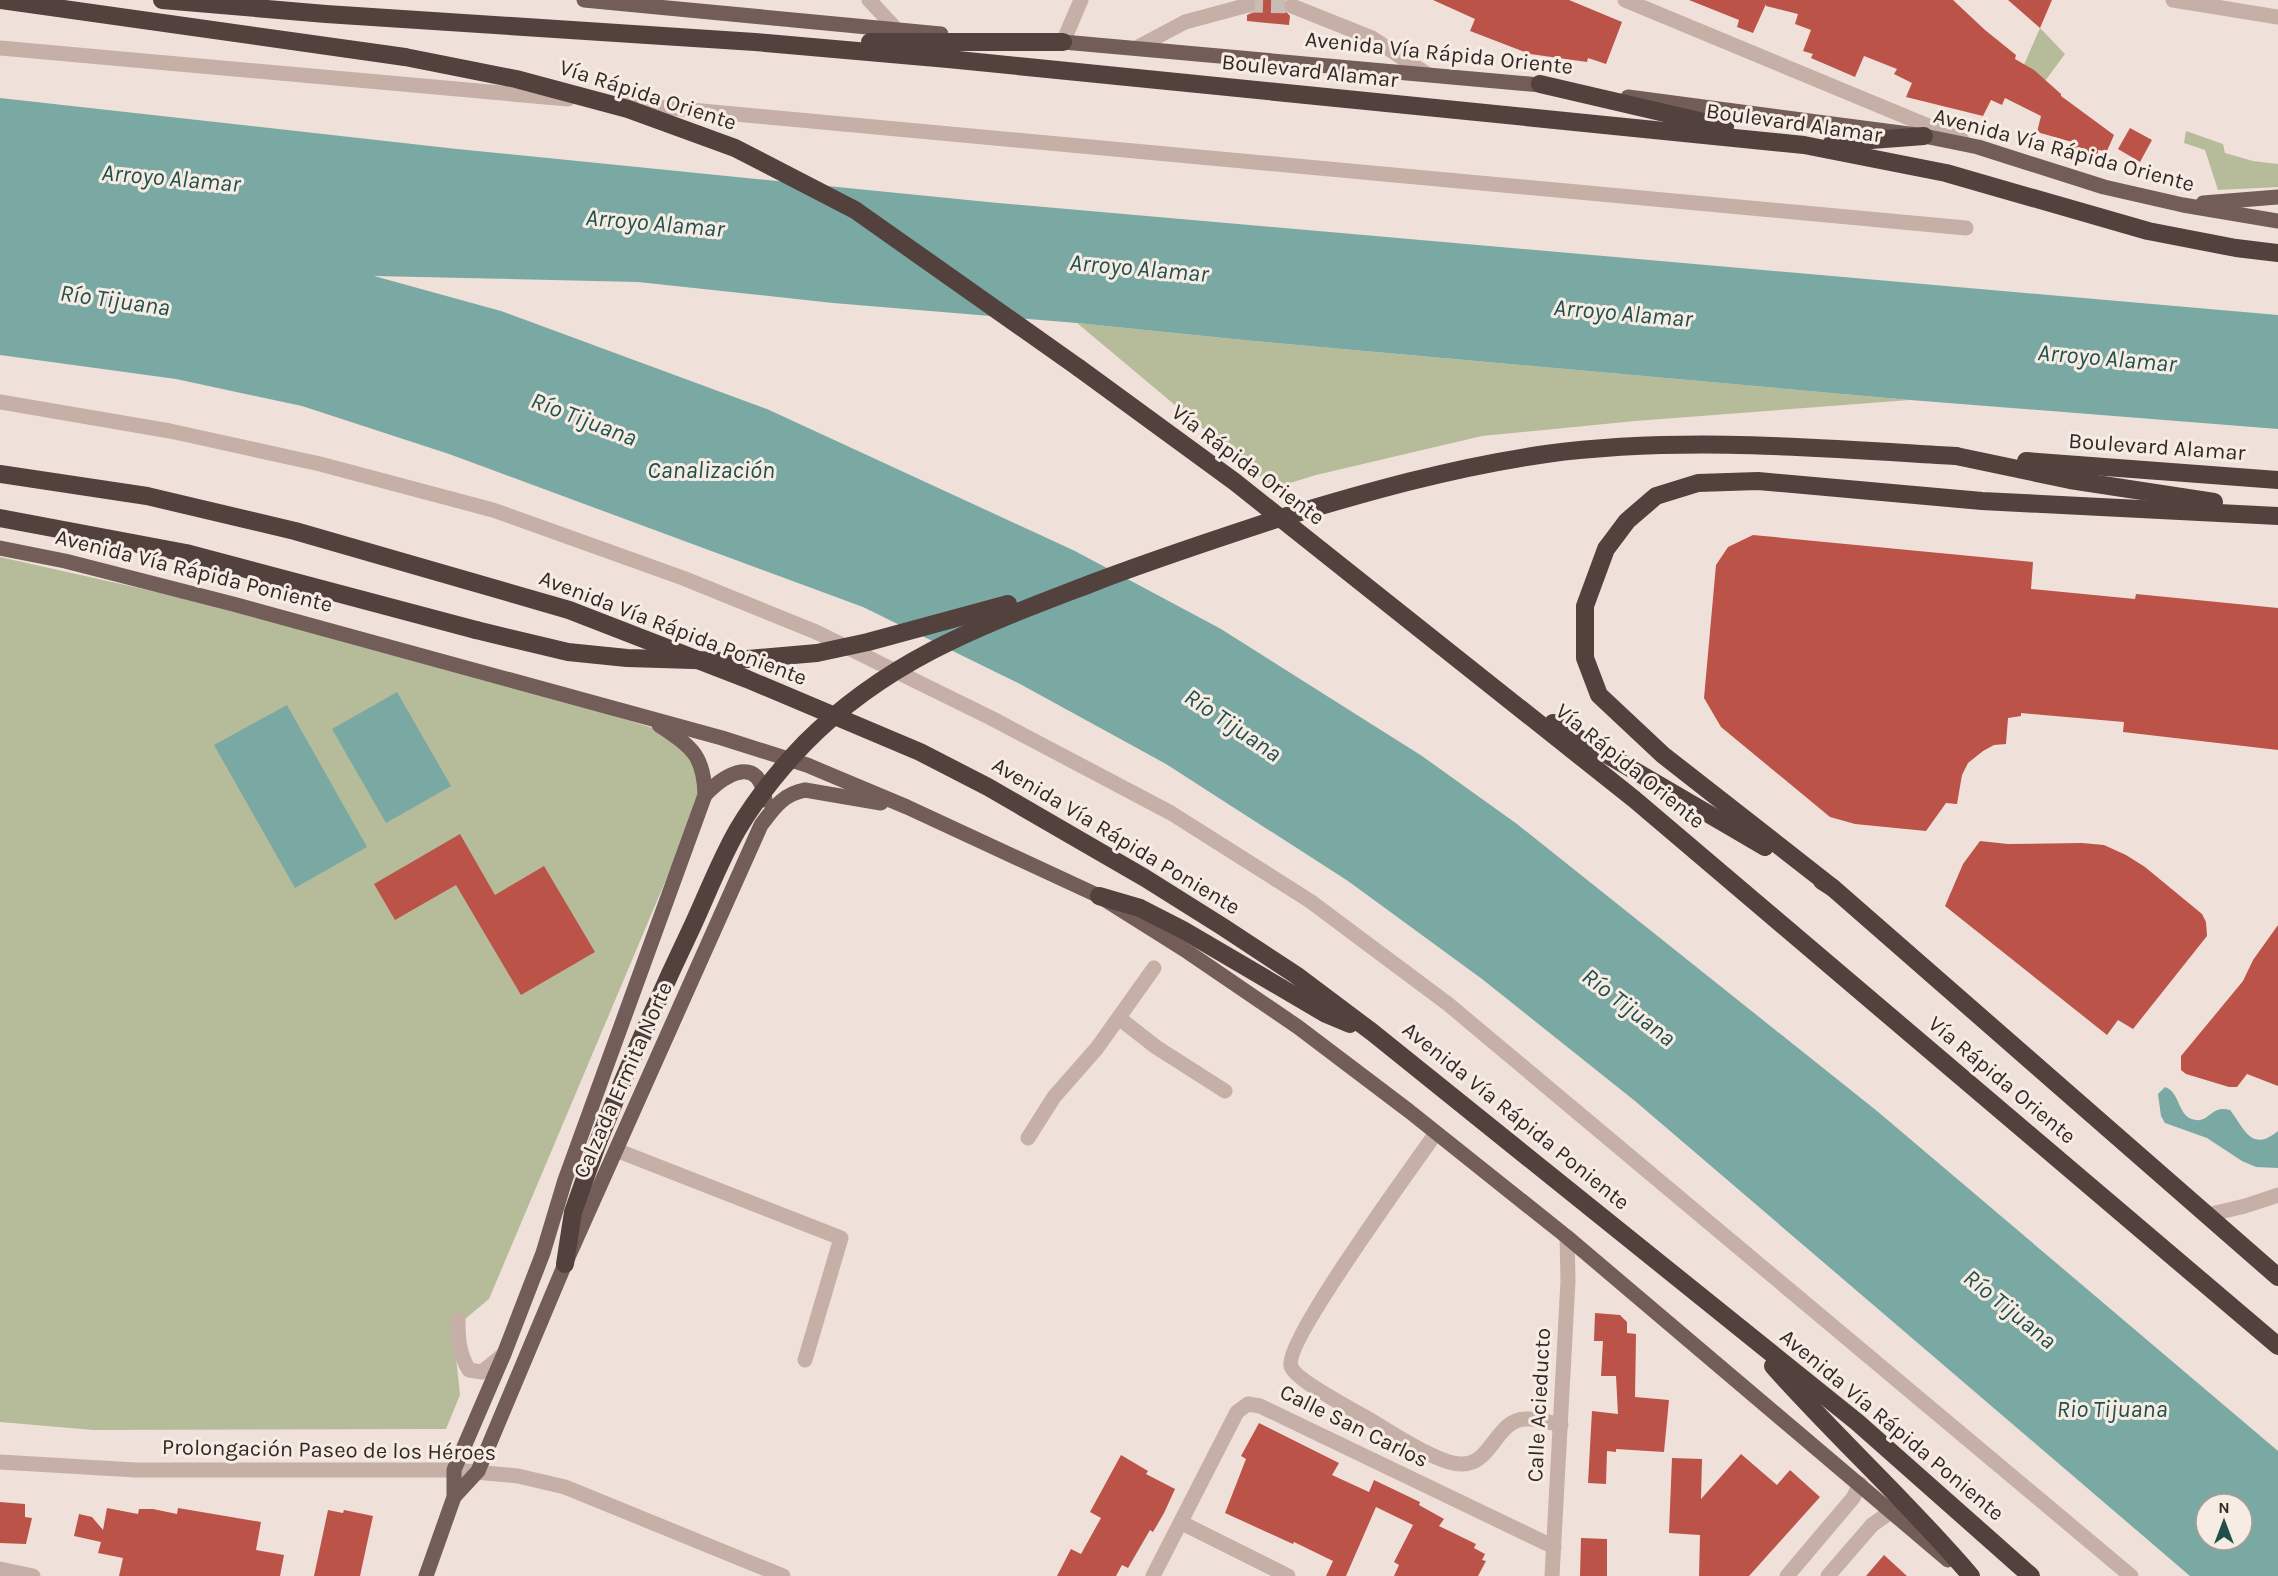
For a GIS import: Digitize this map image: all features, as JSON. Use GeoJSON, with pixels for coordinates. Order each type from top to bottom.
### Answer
{"type":"FeatureCollection","features":[{"type":"Feature","properties":{"kind":"highway","name":"Vía Rápida Oriente"},"geometry":{"type":"LineString","coordinates":[[0,0],[405,57],[516,79],[628,109],[735,148],[855,210],[1079,368],[1235,482],[1507,696],[1634,799],[2278,1346]]}},
{"type":"Feature","properties":{"kind":"highway"},"geometry":{"type":"LineString","coordinates":[[162,0],[326,14]]}},
{"type":"Feature","properties":{"kind":"highway"},"geometry":{"type":"LineString","coordinates":[[250,0],[326,14]]}},
{"type":"Feature","properties":{"kind":"highway","name":"Boulevard Alamar"},"geometry":{"type":"LineString","coordinates":[[326,14],[755,42],[948,59],[1804,146],[1946,173],[2148,231],[2236,248],[2278,253]]}},
{"type":"Feature","properties":{"kind":"highway"},"geometry":{"type":"LineString","coordinates":[[755,42],[1063,42]]}},
{"type":"Feature","properties":{"kind":"highway"},"geometry":{"type":"LineString","coordinates":[[1540,84],[1804,146],[1924,136]]}},
{"type":"Feature","properties":{"kind":"highway","name":"Boulevard Alamar"},"geometry":{"type":"LineString","coordinates":[[1114,574],[1207,541],[1376,488],[1468,467],[1548,454],[1676,445],[1807,447],[2278,480]]}},
{"type":"Feature","properties":{"kind":"highway"},"geometry":{"type":"LineString","coordinates":[[1956,456],[2070,480],[2278,511]]}},
{"type":"Feature","properties":{"kind":"highway","name":"Avenida Vía Rápida Poniente"},"geometry":{"type":"LineString","coordinates":[[0,474],[147,496],[295,531],[569,610],[747,679],[920,752],[988,787],[1145,878],[1213,921],[1296,975],[1372,1032],[1894,1453],[2031,1576]]}},
{"type":"Feature","properties":{"kind":"highway"},"geometry":{"type":"LineString","coordinates":[[2278,516],[1982,501],[1758,481],[1698,483],[1656,496],[1627,521],[1606,549],[1585,606],[1585,658],[1599,695],[1663,755],[1833,888],[2278,1277]]}},
{"type":"Feature","properties":{"kind":"highway"},"geometry":{"type":"LineString","coordinates":[[0,518],[186,553],[568,652],[627,658],[725,661],[818,653],[868,642],[1114,574]]}},
{"type":"Feature","properties":{"kind":"highway"},"geometry":{"type":"LineString","coordinates":[[565,1264],[573,1212],[598,1142],[645,1025],[726,852],[756,802],[804,744],[846,706],[922,654],[978,627],[1114,574]]}},
{"type":"Feature","properties":{"kind":"highway"},"geometry":{"type":"LineString","coordinates":[[1507,696],[1833,888]]}},
{"type":"Feature","properties":{"kind":"highway"},"geometry":{"type":"LineString","coordinates":[[1099,896],[1140,908],[1183,930],[1326,1014],[1372,1032]]}},
{"type":"Feature","properties":{"kind":"highway"},"geometry":{"type":"LineString","coordinates":[[1731,1320],[1844,1441],[1930,1528],[1969,1576]]}},
{"type":"Feature","properties":{"kind":"main road","name":"Avenida Vía Rápida Oriente"},"geometry":{"type":"LineString","coordinates":[[584,0],[898,31],[1138,48],[1540,84],[1924,136],[1978,147],[2104,187],[2182,205],[2278,221]]}},
{"type":"Feature","properties":{"kind":"main road"},"geometry":{"type":"LineString","coordinates":[[2182,205],[2278,197]]}},
{"type":"Feature","properties":{"kind":"main road","name":"Avenida Vía Rápida Poniente"},"geometry":{"type":"LineString","coordinates":[[0,548],[65,561],[233,604],[722,738],[807,765],[907,807],[1099,896],[1188,952],[1298,1027],[1436,1133],[1567,1237],[1969,1576]]}},
{"type":"Feature","properties":{"kind":"main road","name":"Calzada Ermita Norte"},"geometry":{"type":"LineString","coordinates":[[426,1576],[454,1497],[454,1470],[504,1354],[543,1253],[565,1180],[705,795],[705,774],[698,758],[686,743],[651,720]]}},
{"type":"Feature","properties":{"kind":"main road"},"geometry":{"type":"LineString","coordinates":[[705,795],[717,782],[731,774],[744,771],[754,773],[762,782],[765,798],[761,825]]}},
{"type":"Feature","properties":{"kind":"main road","name":"Calzada Ermita Norte"},"geometry":{"type":"LineString","coordinates":[[454,1497],[478,1471],[565,1264],[761,825],[780,801],[795,792],[805,790],[907,807]]}},
{"type":"Feature","properties":{"kind":"street"},"geometry":{"type":"LineString","coordinates":[[869,0],[898,31]]}},
{"type":"Feature","properties":{"kind":"street"},"geometry":{"type":"LineString","coordinates":[[1063,42],[1081,0]]}},
{"type":"Feature","properties":{"kind":"street"},"geometry":{"type":"LineString","coordinates":[[1625,0],[1642,3],[1978,147]]}},
{"type":"Feature","properties":{"kind":"street"},"geometry":{"type":"LineString","coordinates":[[2173,0],[2278,17]]}},
{"type":"Feature","properties":{"kind":"street"},"geometry":{"type":"LineString","coordinates":[[1138,48],[1185,22],[1248,5]]}},
{"type":"Feature","properties":{"kind":"street"},"geometry":{"type":"LineString","coordinates":[[1292,6],[1372,38],[1427,74]]}},
{"type":"Feature","properties":{"kind":"street"},"geometry":{"type":"LineString","coordinates":[[0,48],[1966,228]]}},
{"type":"Feature","properties":{"kind":"street"},"geometry":{"type":"LineString","coordinates":[[0,402],[170,431],[320,464],[493,510],[683,578],[816,632],[991,718],[1171,813],[1310,901],[1449,1004],[2131,1576]]}},
{"type":"Feature","properties":{"kind":"street"},"geometry":{"type":"LineString","coordinates":[[1028,1138],[1054,1097],[1097,1048],[1154,968]]}},
{"type":"Feature","properties":{"kind":"street"},"geometry":{"type":"LineString","coordinates":[[1119,1018],[1156,1047],[1225,1091]]}},
{"type":"Feature","properties":{"kind":"street"},"geometry":{"type":"LineString","coordinates":[[1436,1133],[1326,1293],[1297,1342],[1290,1359],[1291,1367],[1300,1377],[1334,1399],[1434,1456],[1452,1463],[1463,1464],[1484,1455],[1506,1426],[1515,1421],[1524,1418],[1561,1425]]}},
{"type":"Feature","properties":{"kind":"street"},"geometry":{"type":"LineString","coordinates":[[616,1150],[841,1238],[805,1360]]}},
{"type":"Feature","properties":{"kind":"street"},"geometry":{"type":"LineString","coordinates":[[2207,1215],[2278,1195]]}},
{"type":"Feature","properties":{"kind":"street","name":"Calle Acieducto"},"geometry":{"type":"LineString","coordinates":[[1552,1576],[1568,1281],[1567,1237]]}},
{"type":"Feature","properties":{"kind":"street"},"geometry":{"type":"LineString","coordinates":[[458,1320],[458,1341],[463,1360],[469,1370],[482,1372],[504,1354]]}},
{"type":"Feature","properties":{"kind":"street","name":"Calle San Carlos"},"geometry":{"type":"LineString","coordinates":[[1152,1576],[1182,1523],[1237,1412],[1248,1404],[1253,1404],[1554,1547]]}},
{"type":"Feature","properties":{"kind":"street","name":"Prolongación Paseo de los Héroes"},"geometry":{"type":"LineString","coordinates":[[0,1462],[135,1470],[454,1470],[518,1476],[565,1487],[783,1576]]}},
{"type":"Feature","properties":{"kind":"street"},"geometry":{"type":"LineString","coordinates":[[1787,1576],[1853,1498],[1860,1484]]}},
{"type":"Feature","properties":{"kind":"street"},"geometry":{"type":"LineString","coordinates":[[1828,1576],[1872,1525],[1892,1510]]}},
{"type":"Feature","properties":{"kind":"street"},"geometry":{"type":"LineString","coordinates":[[1182,1523],[1288,1576]]}},
{"type":"Feature","properties":{"kind":"street"},"geometry":{"type":"LineString","coordinates":[[0,1569],[33,1576]]}},
{"type":"Feature","properties":{"kind":"green space"},"geometry":{"type":"Polygon","coordinates":[[[2040,28],[2065,54],[2045,81],[2023,67],[2040,28]]]}},
{"type":"Feature","properties":{"kind":"green space"},"geometry":{"type":"Polygon","coordinates":[[[2186,131],[2223,144],[2225,153],[2253,161],[2278,164],[2278,187],[2218,190],[2205,150],[2184,143],[2186,131]]]}},
{"type":"Feature","properties":{"kind":"green space"},"geometry":{"type":"Polygon","coordinates":[[[1077,323],[1910,400],[1635,421],[1482,436],[1316,475],[1274,488],[1077,323]]]}},
{"type":"Feature","properties":{"kind":"green space"},"geometry":{"type":"Polygon","coordinates":[[[0,557],[206,603],[567,701],[650,727],[673,738],[690,752],[703,792],[489,1299],[453,1329],[460,1395],[446,1429],[93,1430],[0,1422],[0,557]]]}},
{"type":"Feature","properties":{"kind":"water"},"geometry":{"type":"Polygon","coordinates":[[[0,98],[457,149],[998,203],[2278,315],[2278,429],[1910,400],[1077,323],[833,303],[638,282],[374,276],[501,311],[767,409],[1075,551],[1221,629],[1422,756],[1517,824],[1877,1111],[2278,1451],[2278,1576],[2190,1576],[1635,1101],[1482,979],[1348,881],[1166,764],[1020,684],[863,607],[449,454],[302,406],[176,379],[0,355],[0,98]]]}},
{"type":"Feature","properties":{"kind":"water"},"geometry":{"type":"Polygon","coordinates":[[[397,692],[451,786],[386,823],[332,729],[397,692]]]}},
{"type":"Feature","properties":{"kind":"water"},"geometry":{"type":"Polygon","coordinates":[[[287,705],[367,847],[295,888],[214,745],[287,705]]]}},
{"type":"Feature","properties":{"kind":"water"},"geometry":{"type":"Polygon","coordinates":[[[2165,1087],[2174,1094],[2185,1115],[2190,1118],[2205,1119],[2215,1111],[2224,1109],[2230,1110],[2245,1131],[2255,1139],[2261,1140],[2278,1131],[2278,1168],[2256,1167],[2242,1161],[2207,1138],[2165,1123],[2161,1116],[2158,1094],[2165,1087]]]}},
{"type":"Feature","properties":{"kind":"building"},"geometry":{"type":"Polygon","coordinates":[[[1256,0],[1285,0],[1283,8],[1290,16],[1289,25],[1247,21],[1247,15],[1257,8],[1256,0]]]}},
{"type":"Feature","properties":{"kind":"building"},"geometry":{"type":"Polygon","coordinates":[[[1433,0],[1569,0],[1622,22],[1606,64],[1588,58],[1587,62],[1530,54],[1470,31],[1475,19],[1433,0]]]}},
{"type":"Feature","properties":{"kind":"building"},"geometry":{"type":"Polygon","coordinates":[[[1689,0],[1953,0],[2016,55],[2015,59],[2034,70],[2061,96],[2114,135],[2107,151],[2098,150],[2098,160],[2070,152],[2072,142],[2037,132],[2041,116],[2005,98],[2002,105],[1991,100],[1983,116],[1906,97],[1912,83],[1894,74],[1897,69],[1864,56],[1855,77],[1811,58],[1813,54],[1803,51],[1811,30],[1795,24],[1798,14],[1766,6],[1766,4],[1753,33],[1737,27],[1739,20],[1689,0]]]}},
{"type":"Feature","properties":{"kind":"building"},"geometry":{"type":"Polygon","coordinates":[[[2008,0],[2052,0],[2040,28],[2008,0]]]}},
{"type":"Feature","properties":{"kind":"building"},"geometry":{"type":"Polygon","coordinates":[[[2130,128],[2152,140],[2140,162],[2118,149],[2130,128]]]}},
{"type":"Feature","properties":{"kind":"building"},"geometry":{"type":"Polygon","coordinates":[[[1753,535],[2033,562],[2031,589],[2135,599],[2136,594],[2278,608],[2278,750],[2123,732],[2124,722],[2021,713],[2021,716],[2008,718],[2006,744],[1994,745],[1968,763],[1962,775],[1957,804],[1946,803],[1926,831],[1855,824],[1830,817],[1721,727],[1704,698],[1716,565],[1728,547],[1753,535]]]}},
{"type":"Feature","properties":{"kind":"building"},"geometry":{"type":"Polygon","coordinates":[[[460,834],[495,895],[544,866],[595,952],[521,995],[456,885],[395,920],[374,884],[460,834]]]}},
{"type":"Feature","properties":{"kind":"building"},"geometry":{"type":"Polygon","coordinates":[[[1980,841],[2008,844],[2104,845],[2145,867],[2202,914],[2206,922],[2207,936],[2133,1029],[2118,1020],[2107,1035],[1945,906],[1963,864],[1980,841]]]}},
{"type":"Feature","properties":{"kind":"building"},"geometry":{"type":"Polygon","coordinates":[[[2278,925],[2278,1086],[2247,1074],[2237,1087],[2229,1087],[2186,1074],[2181,1070],[2181,1056],[2243,981],[2253,960],[2278,925]]]}},
{"type":"Feature","properties":{"kind":"building"},"geometry":{"type":"Polygon","coordinates":[[[1595,1313],[1620,1315],[1627,1322],[1627,1333],[1636,1334],[1635,1397],[1669,1400],[1664,1452],[1616,1449],[1616,1452],[1607,1451],[1606,1484],[1588,1483],[1592,1411],[1618,1414],[1616,1376],[1601,1376],[1603,1341],[1594,1341],[1595,1313]]]}},
{"type":"Feature","properties":{"kind":"building"},"geometry":{"type":"Polygon","coordinates":[[[1259,1423],[1339,1463],[1332,1475],[1369,1492],[1374,1480],[1420,1502],[1419,1505],[1444,1519],[1439,1526],[1476,1544],[1474,1548],[1485,1554],[1482,1560],[1486,1561],[1478,1576],[1394,1576],[1399,1565],[1394,1562],[1413,1525],[1376,1507],[1346,1576],[1326,1576],[1333,1561],[1225,1513],[1246,1459],[1241,1456],[1259,1423]]]}},
{"type":"Feature","properties":{"kind":"building"},"geometry":{"type":"Polygon","coordinates":[[[1741,1454],[1777,1485],[1790,1470],[1820,1497],[1749,1576],[1699,1576],[1700,1535],[1669,1533],[1672,1458],[1702,1459],[1701,1499],[1741,1454]]]}},
{"type":"Feature","properties":{"kind":"building"},"geometry":{"type":"Polygon","coordinates":[[[1121,1455],[1148,1471],[1146,1474],[1175,1489],[1164,1513],[1153,1532],[1150,1530],[1128,1568],[1122,1565],[1116,1576],[1057,1576],[1071,1549],[1081,1554],[1101,1518],[1090,1512],[1121,1455]]]}},
{"type":"Feature","properties":{"kind":"building"},"geometry":{"type":"Polygon","coordinates":[[[0,1502],[25,1504],[25,1517],[32,1518],[26,1544],[0,1543],[0,1502]]]}},
{"type":"Feature","properties":{"kind":"building"},"geometry":{"type":"Polygon","coordinates":[[[107,1508],[138,1514],[139,1509],[153,1509],[177,1514],[178,1508],[261,1522],[256,1550],[284,1555],[280,1576],[119,1576],[123,1558],[98,1553],[101,1542],[74,1536],[79,1514],[92,1517],[103,1530],[107,1508]]]}},
{"type":"Feature","properties":{"kind":"building"},"geometry":{"type":"Polygon","coordinates":[[[328,1510],[343,1513],[344,1510],[373,1516],[360,1576],[314,1576],[328,1510]]]}},
{"type":"Feature","properties":{"kind":"building"},"geometry":{"type":"Polygon","coordinates":[[[1581,1538],[1607,1539],[1607,1576],[1580,1576],[1581,1538]]]}},
{"type":"Feature","properties":{"kind":"building"},"geometry":{"type":"Polygon","coordinates":[[[1884,1555],[1907,1576],[1866,1576],[1884,1555]]]}},
{"type":"Feature","properties":{"kind":"tunnel"},"geometry":{"type":"LineString","coordinates":[[1248,5],[1292,6]]}},
{"type":"Feature","properties":{"kind":"water label","name":"Arroyo Alamar"},"geometry":{"type":"Point","coordinates":[171,178]}},
{"type":"Feature","properties":{"kind":"water label","name":"Arroyo Alamar"},"geometry":{"type":"Point","coordinates":[655,223]}},
{"type":"Feature","properties":{"kind":"water label","name":"Arroyo Alamar"},"geometry":{"type":"Point","coordinates":[1139,268]}},
{"type":"Feature","properties":{"kind":"water label","name":"Río Tijuana"},"geometry":{"type":"Point","coordinates":[115,300]}},
{"type":"Feature","properties":{"kind":"water label","name":"Arroyo Alamar"},"geometry":{"type":"Point","coordinates":[1623,313]}},
{"type":"Feature","properties":{"kind":"water label","name":"Arroyo Alamar"},"geometry":{"type":"Point","coordinates":[2107,358]}},
{"type":"Feature","properties":{"kind":"water label","name":"Río Tijuana"},"geometry":{"type":"Point","coordinates":[584,419]}},
{"type":"Feature","properties":{"kind":"water label","name":"Canalización"},"geometry":{"type":"Point","coordinates":[711,470]}},
{"type":"Feature","properties":{"kind":"water label","name":"Río Tijuana"},"geometry":{"type":"Point","coordinates":[1233,725]}},
{"type":"Feature","properties":{"kind":"water label","name":"Río Tijuana"},"geometry":{"type":"Point","coordinates":[1629,1007]}},
{"type":"Feature","properties":{"kind":"water label","name":"Río Tijuana"},"geometry":{"type":"Point","coordinates":[2010,1309]}},
{"type":"Feature","properties":{"kind":"water label","name":"Rio Tijuana"},"geometry":{"type":"Point","coordinates":[2112,1409]}}]}
